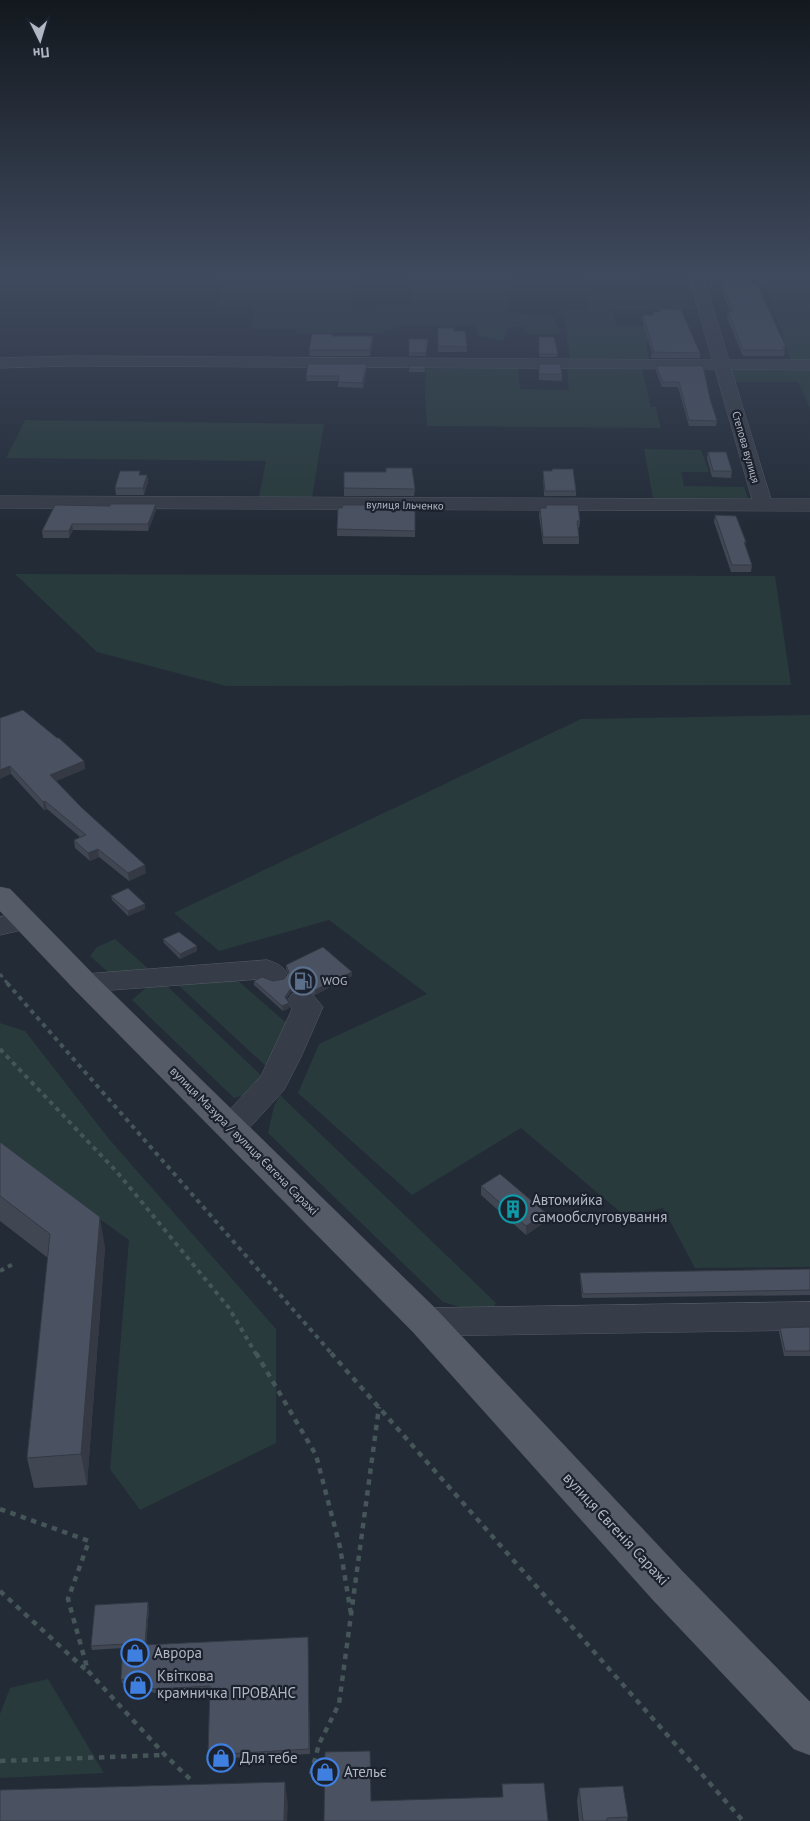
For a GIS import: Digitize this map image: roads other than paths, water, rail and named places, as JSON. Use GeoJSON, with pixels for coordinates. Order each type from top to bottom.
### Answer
{"type":"FeatureCollection","features":[{"type":"Feature","properties":{"kind":"main road","name":"вулиця Мазура / вулиця Євгена Саражі"},"geometry":{"type":"LineString","coordinates":[[0,895],[12,923],[62,958],[426,1322]]}},
{"type":"Feature","properties":{"kind":"main road","name":"вулиця Євгенія Саражі"},"geometry":{"type":"LineString","coordinates":[[426,1322],[669,1587],[810,1732]]}},
{"type":"Feature","properties":{"kind":"street","name":"Степова вулиця"},"geometry":{"type":"LineString","coordinates":[[720,358],[763,505]]}},
{"type":"Feature","properties":{"kind":"street"},"geometry":{"type":"LineString","coordinates":[[0,363],[90,361],[810,365]]}},
{"type":"Feature","properties":{"kind":"street","name":"вулиця Ільченко"},"geometry":{"type":"LineString","coordinates":[[0,502],[481,506],[810,505]]}},
{"type":"Feature","properties":{"kind":"street"},"geometry":{"type":"LineString","coordinates":[[85,983],[267,969],[274,976]]}},
{"type":"Feature","properties":{"kind":"street"},"geometry":{"type":"LineString","coordinates":[[231,1128],[273,1082],[308,1007],[302,1001]]}},
{"type":"Feature","properties":{"kind":"street"},"geometry":{"type":"LineString","coordinates":[[426,1322],[810,1316]]}},
{"type":"Feature","properties":{"kind":"place","name":"WOG"},"geometry":{"type":"Point","coordinates":[303,981]}},
{"type":"Feature","properties":{"kind":"place","name":"Автомийка самообслуговування"},"geometry":{"type":"Point","coordinates":[513,1209]}},
{"type":"Feature","properties":{"kind":"place","name":"Аврора"},"geometry":{"type":"Point","coordinates":[135,1653]}},
{"type":"Feature","properties":{"kind":"place","name":"Квіткова крамничка ПРОВАНС"},"geometry":{"type":"Point","coordinates":[138,1685]}},
{"type":"Feature","properties":{"kind":"place","name":"Для тебе"},"geometry":{"type":"Point","coordinates":[221,1758]}},
{"type":"Feature","properties":{"kind":"place","name":"Ательє"},"geometry":{"type":"Point","coordinates":[325,1772]}}]}
